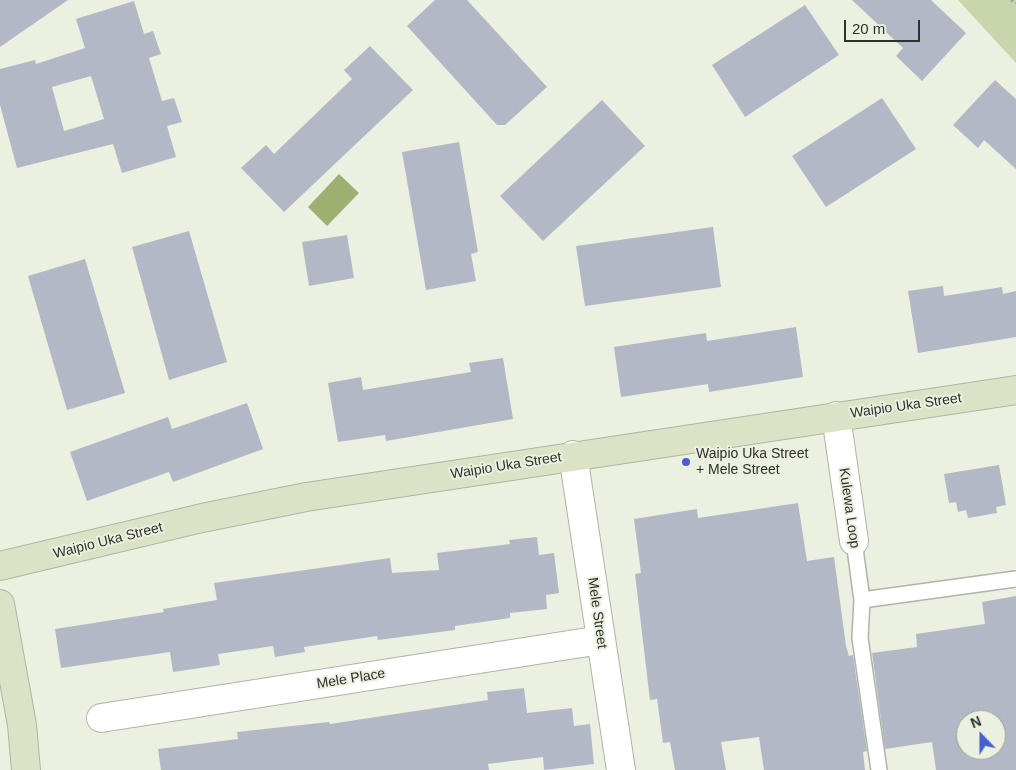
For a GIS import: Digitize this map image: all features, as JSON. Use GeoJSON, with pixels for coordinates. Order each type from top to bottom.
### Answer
{"type":"FeatureCollection","features":[{"type":"Feature","properties":{"kind":"street","name":"Waipio Uka Street"},"geometry":{"type":"LineString","coordinates":[[0,566],[202,518],[306,498],[1016,390]]}},
{"type":"Feature","properties":{"kind":"street","name":"Kulewa Loop"},"geometry":{"type":"LineString","coordinates":[[836,416],[854,541]]}},
{"type":"Feature","properties":{"kind":"street","name":"Mele Street"},"geometry":{"type":"LineString","coordinates":[[573,456],[621,770]]}},
{"type":"Feature","properties":{"kind":"street"},"geometry":{"type":"LineString","coordinates":[[0,604],[22,725],[26,770]]}},
{"type":"Feature","properties":{"kind":"street","name":"Mele Place"},"geometry":{"type":"LineString","coordinates":[[101,718],[601,640]]}},
{"type":"Feature","properties":{"kind":"lane","name":"Kulewa Loop"},"geometry":{"type":"LineString","coordinates":[[854,541],[862,600],[860,638],[879,770]]}},
{"type":"Feature","properties":{"kind":"lane"},"geometry":{"type":"LineString","coordinates":[[862,600],[1016,579]]}},
{"type":"Feature","properties":{"kind":"path"},"geometry":{"type":"LineString","coordinates":[[1011,0],[1016,3]]}},
{"type":"Feature","properties":{"kind":"shaded area"},"geometry":{"type":"Polygon","coordinates":[[[958,0],[1016,0],[1016,63],[958,0]]]}},
{"type":"Feature","properties":{"kind":"shaded area"},"geometry":{"type":"Polygon","coordinates":[[[339,174],[359,193],[327,226],[308,207],[339,174]]]}},
{"type":"Feature","properties":{"kind":"building"},"geometry":{"type":"Polygon","coordinates":[[[0,0],[68,0],[0,47],[0,0]]]}},
{"type":"Feature","properties":{"kind":"building"},"geometry":{"type":"Polygon","coordinates":[[[435,0],[467,0],[547,87],[505,125],[497,125],[407,26],[435,0]]]}},
{"type":"Feature","properties":{"kind":"building"},"geometry":{"type":"Polygon","coordinates":[[[852,0],[931,0],[966,33],[922,81],[896,56],[903,48],[852,0]]]}},
{"type":"Feature","properties":{"kind":"building"},"geometry":{"type":"Polygon","coordinates":[[[134,1],[144,34],[153,31],[161,54],[149,58],[162,101],[174,98],[182,122],[167,126],[176,157],[122,173],[113,144],[17,168],[0,105],[0,69],[35,60],[36,64],[85,48],[76,19],[134,1]],[[91,76],[52,87],[64,131],[104,119],[91,76]]]}},
{"type":"Feature","properties":{"kind":"building"},"geometry":{"type":"Polygon","coordinates":[[[805,5],[839,55],[745,117],[712,65],[805,5]]]}},
{"type":"Feature","properties":{"kind":"building"},"geometry":{"type":"Polygon","coordinates":[[[370,46],[413,90],[284,212],[241,168],[266,145],[274,154],[352,79],[344,70],[370,46]]]}},
{"type":"Feature","properties":{"kind":"building"},"geometry":{"type":"Polygon","coordinates":[[[995,80],[1016,99],[1016,169],[984,140],[978,148],[953,125],[995,80]]]}},
{"type":"Feature","properties":{"kind":"building"},"geometry":{"type":"Polygon","coordinates":[[[882,98],[916,149],[826,207],[792,156],[882,98]]]}},
{"type":"Feature","properties":{"kind":"building"},"geometry":{"type":"Polygon","coordinates":[[[602,100],[645,146],[543,241],[500,196],[602,100]]]}},
{"type":"Feature","properties":{"kind":"building"},"geometry":{"type":"Polygon","coordinates":[[[459,142],[478,252],[471,254],[476,281],[426,290],[402,152],[459,142]]]}},
{"type":"Feature","properties":{"kind":"building"},"geometry":{"type":"Polygon","coordinates":[[[713,227],[721,287],[585,306],[576,246],[713,227]]]}},
{"type":"Feature","properties":{"kind":"building"},"geometry":{"type":"Polygon","coordinates":[[[189,231],[227,362],[169,380],[132,247],[189,231]]]}},
{"type":"Feature","properties":{"kind":"building"},"geometry":{"type":"Polygon","coordinates":[[[347,235],[354,278],[309,286],[302,242],[347,235]]]}},
{"type":"Feature","properties":{"kind":"building"},"geometry":{"type":"Polygon","coordinates":[[[85,259],[125,393],[67,410],[28,276],[85,259]]]}},
{"type":"Feature","properties":{"kind":"building"},"geometry":{"type":"Polygon","coordinates":[[[943,286],[944,296],[1002,287],[1003,294],[1016,291],[1016,337],[918,353],[908,291],[943,286]]]}},
{"type":"Feature","properties":{"kind":"building"},"geometry":{"type":"Polygon","coordinates":[[[796,327],[803,377],[709,392],[708,384],[621,397],[614,347],[706,333],[707,341],[796,327]]]}},
{"type":"Feature","properties":{"kind":"building"},"geometry":{"type":"Polygon","coordinates":[[[503,358],[513,419],[386,441],[385,435],[338,442],[328,383],[361,377],[363,390],[471,372],[469,363],[503,358]]]}},
{"type":"Feature","properties":{"kind":"building"},"geometry":{"type":"Polygon","coordinates":[[[247,403],[263,449],[173,482],[169,472],[87,501],[70,452],[168,417],[172,429],[247,403]]]}},
{"type":"Feature","properties":{"kind":"building"},"geometry":{"type":"Polygon","coordinates":[[[999,465],[1006,505],[996,507],[997,513],[968,518],[966,510],[958,512],[956,502],[949,503],[944,474],[999,465]]]}},
{"type":"Feature","properties":{"kind":"building"},"geometry":{"type":"Polygon","coordinates":[[[798,503],[807,561],[834,557],[846,646],[849,656],[853,655],[867,751],[863,752],[865,770],[764,770],[759,737],[721,742],[726,770],[675,770],[670,742],[663,743],[657,699],[650,700],[635,574],[641,573],[634,519],[697,509],[698,518],[798,503]]]}},
{"type":"Feature","properties":{"kind":"building"},"geometry":{"type":"Polygon","coordinates":[[[537,537],[539,555],[554,553],[559,593],[546,595],[547,609],[510,613],[510,618],[455,626],[455,630],[378,640],[377,636],[304,647],[305,652],[275,657],[273,646],[218,654],[220,665],[173,672],[170,652],[61,668],[55,629],[164,612],[163,609],[217,600],[214,583],[390,558],[392,573],[439,570],[437,553],[510,544],[509,540],[537,537]]]}},
{"type":"Feature","properties":{"kind":"building"},"geometry":{"type":"Polygon","coordinates":[[[1016,596],[1016,770],[936,770],[932,742],[885,749],[872,653],[917,647],[916,634],[985,624],[982,602],[1016,596]]]}},
{"type":"Feature","properties":{"kind":"building"},"geometry":{"type":"Polygon","coordinates":[[[524,688],[527,713],[572,708],[574,726],[590,724],[594,764],[544,770],[543,757],[488,764],[489,770],[161,770],[158,749],[238,739],[237,732],[329,722],[330,724],[488,700],[487,692],[524,688]]]}},
{"type":"Feature","properties":{"kind":"place","name":"Waipio Uka Street + Mele Street"},"geometry":{"type":"Point","coordinates":[686,462]}}]}
